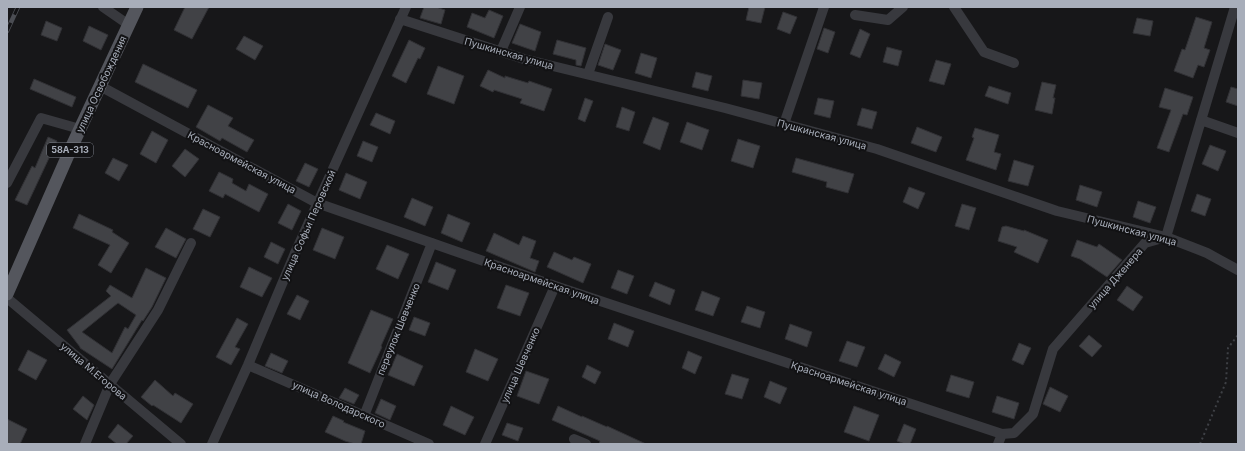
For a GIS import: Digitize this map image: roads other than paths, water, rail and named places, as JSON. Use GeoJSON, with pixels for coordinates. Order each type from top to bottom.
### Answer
{"type":"FeatureCollection","features":[{"type":"Feature","properties":{"kind":"main road","name":"улица Освобождения"},"geometry":{"type":"LineString","coordinates":[[7,294],[80,129],[137,7]]}},
{"type":"Feature","properties":{"kind":"street"},"geometry":{"type":"LineString","coordinates":[[103,7],[129,25]]}},
{"type":"Feature","properties":{"kind":"street","name":"улица Софьи Перовской"},"geometry":{"type":"LineString","coordinates":[[212,444],[248,365],[317,203],[406,7]]}},
{"type":"Feature","properties":{"kind":"street"},"geometry":{"type":"LineString","coordinates":[[501,51],[520,7]]}},
{"type":"Feature","properties":{"kind":"street"},"geometry":{"type":"LineString","coordinates":[[784,124],[824,7]]}},
{"type":"Feature","properties":{"kind":"street"},"geometry":{"type":"LineString","coordinates":[[854,15],[888,20],[903,7]]}},
{"type":"Feature","properties":{"kind":"street"},"geometry":{"type":"LineString","coordinates":[[954,7],[984,52],[1014,63]]}},
{"type":"Feature","properties":{"kind":"street"},"geometry":{"type":"LineString","coordinates":[[1166,237],[1235,7]]}},
{"type":"Feature","properties":{"kind":"street"},"geometry":{"type":"LineString","coordinates":[[588,74],[608,17]]}},
{"type":"Feature","properties":{"kind":"street","name":"Пушкинская улица"},"geometry":{"type":"LineString","coordinates":[[400,19],[524,59],[588,74],[877,149],[1057,211],[1166,237],[1207,253],[1238,270]]}},
{"type":"Feature","properties":{"kind":"street","name":"Красноармейская улица"},"geometry":{"type":"LineString","coordinates":[[100,86],[317,203],[555,286],[1002,434]]}},
{"type":"Feature","properties":{"kind":"street"},"geometry":{"type":"LineString","coordinates":[[7,183],[41,118],[80,129]]}},
{"type":"Feature","properties":{"kind":"street"},"geometry":{"type":"LineString","coordinates":[[1201,120],[1238,133]]}},
{"type":"Feature","properties":{"kind":"street","name":"улица Дженера"},"geometry":{"type":"LineString","coordinates":[[1002,434],[1014,433],[1033,414],[1053,349],[1145,243],[1166,237]]}},
{"type":"Feature","properties":{"kind":"street"},"geometry":{"type":"LineString","coordinates":[[85,444],[110,384],[158,310],[191,243]]}},
{"type":"Feature","properties":{"kind":"street","name":"переулок Шевченко"},"geometry":{"type":"LineString","coordinates":[[364,416],[432,243]]}},
{"type":"Feature","properties":{"kind":"street","name":"улица Шевченко"},"geometry":{"type":"LineString","coordinates":[[486,444],[555,286]]}},
{"type":"Feature","properties":{"kind":"street","name":"улица М.Егорова"},"geometry":{"type":"LineString","coordinates":[[7,298],[181,444]]}},
{"type":"Feature","properties":{"kind":"street","name":"улица Володарского"},"geometry":{"type":"LineString","coordinates":[[248,365],[429,444]]}},
{"type":"Feature","properties":{"kind":"street"},"geometry":{"type":"LineString","coordinates":[[998,444],[1002,434]]}},
{"type":"Feature","properties":{"kind":"street"},"geometry":{"type":"LineString","coordinates":[[574,439],[586,444]]}},
{"type":"Feature","properties":{"kind":"railway"},"geometry":{"type":"LineString","coordinates":[[7,31],[18,7]]}}]}
